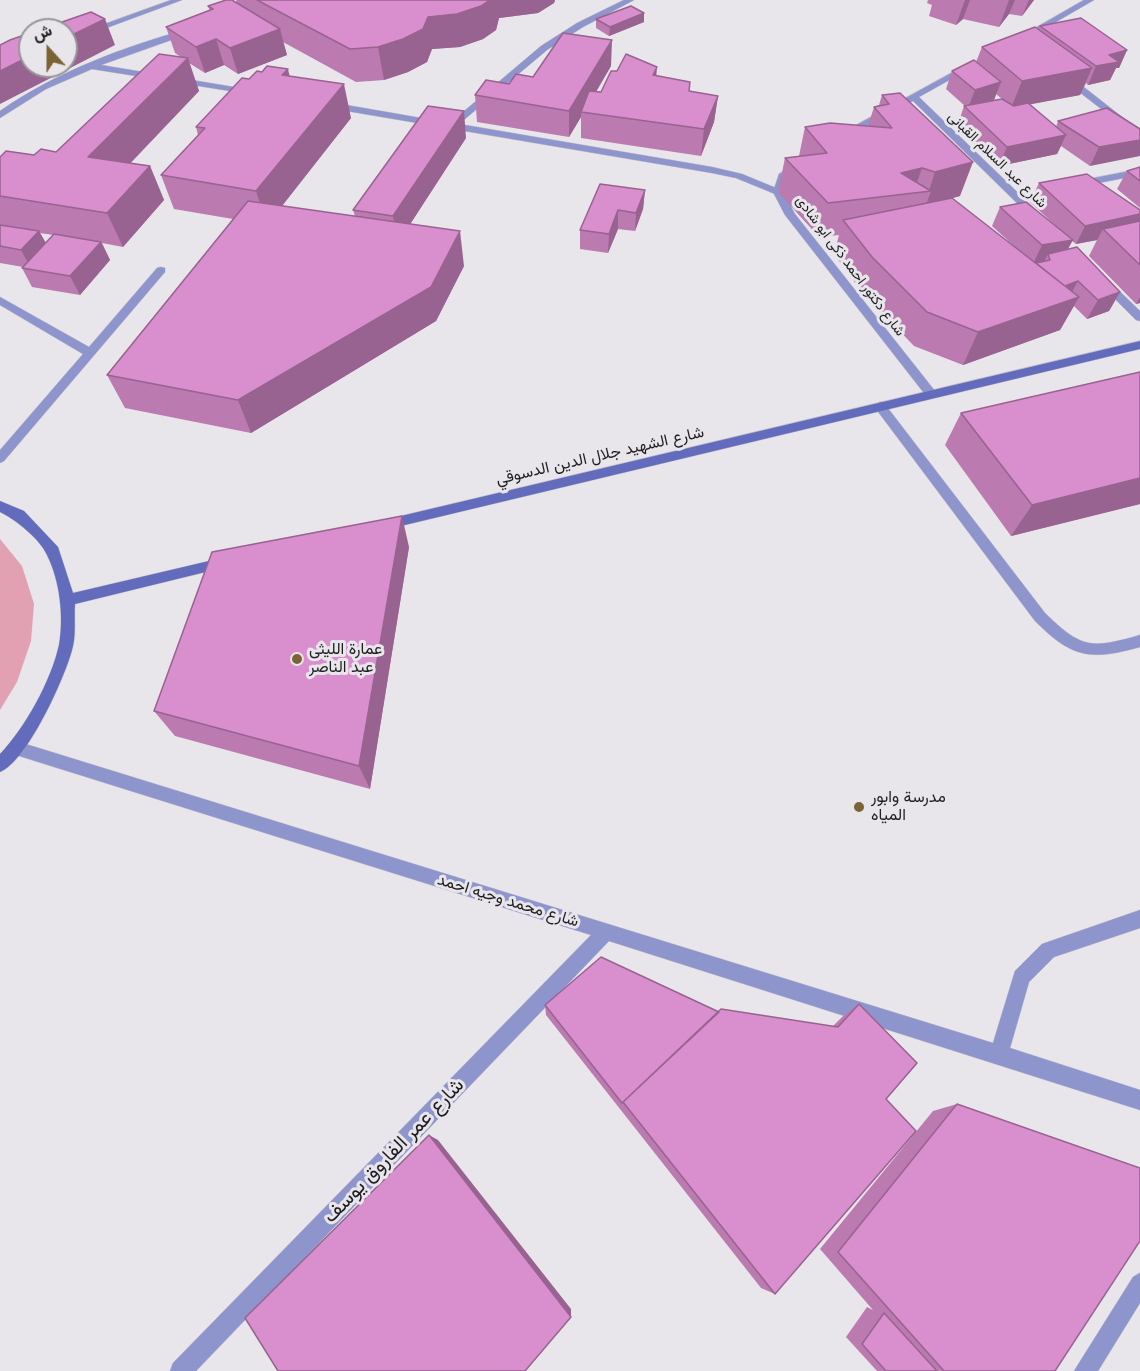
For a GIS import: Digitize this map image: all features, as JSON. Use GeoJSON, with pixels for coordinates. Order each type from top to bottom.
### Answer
{"type":"FeatureCollection","features":[{"type":"Feature","properties":{"kind":"main road","name":"شارع الشهيد جلال الدين الدسوقي"},"geometry":{"type":"LineString","coordinates":[[370,528],[1140,345]]}},
{"type":"Feature","properties":{"kind":"main road"},"geometry":{"type":"LineString","coordinates":[[0,506],[19,515],[53,551],[68,600],[66,645],[48,695],[16,748],[0,765]]}},
{"type":"Feature","properties":{"kind":"main road"},"geometry":{"type":"LineString","coordinates":[[68,600],[242,558]]}},
{"type":"Feature","properties":{"kind":"street"},"geometry":{"type":"LineString","coordinates":[[78,37],[178,0]]}},
{"type":"Feature","properties":{"kind":"street"},"geometry":{"type":"LineString","coordinates":[[452,126],[544,48],[580,25],[630,0]]}},
{"type":"Feature","properties":{"kind":"street"},"geometry":{"type":"LineString","coordinates":[[1028,47],[1018,39],[1090,0]]}},
{"type":"Feature","properties":{"kind":"street"},"geometry":{"type":"LineString","coordinates":[[0,115],[43,89],[92,66],[199,27]]}},
{"type":"Feature","properties":{"kind":"street"},"geometry":{"type":"LineString","coordinates":[[837,139],[976,62]]}},
{"type":"Feature","properties":{"kind":"street"},"geometry":{"type":"LineString","coordinates":[[92,66],[266,95]]}},
{"type":"Feature","properties":{"kind":"street"},"geometry":{"type":"LineString","coordinates":[[1056,69],[1140,136]]}},
{"type":"Feature","properties":{"kind":"street","name":"شارع عبد السلام القبانى"},"geometry":{"type":"LineString","coordinates":[[914,97],[1041,221]]}},
{"type":"Feature","properties":{"kind":"street"},"geometry":{"type":"LineString","coordinates":[[313,103],[712,170],[739,176],[778,192]]}},
{"type":"Feature","properties":{"kind":"street","name":"شارع دكتور احمد ذكى ابو شادى"},"geometry":{"type":"LineString","coordinates":[[791,166],[785,170],[778,192],[790,215],[931,394]]}},
{"type":"Feature","properties":{"kind":"street"},"geometry":{"type":"LineString","coordinates":[[1072,185],[1140,172]]}},
{"type":"Feature","properties":{"kind":"street"},"geometry":{"type":"LineString","coordinates":[[1016,197],[1027,194]]}},
{"type":"Feature","properties":{"kind":"street"},"geometry":{"type":"LineString","coordinates":[[0,458],[161,270]]}},
{"type":"Feature","properties":{"kind":"street"},"geometry":{"type":"LineString","coordinates":[[1099,277],[1140,317]]}},
{"type":"Feature","properties":{"kind":"street"},"geometry":{"type":"LineString","coordinates":[[0,300],[90,353]]}},
{"type":"Feature","properties":{"kind":"street"},"geometry":{"type":"LineString","coordinates":[[879,406],[1040,617],[1059,637],[1082,651],[1107,651],[1140,641]]}},
{"type":"Feature","properties":{"kind":"street","name":"شارع محمد وجيه احمد"},"geometry":{"type":"LineString","coordinates":[[16,748],[607,931],[1140,1100]]}},
{"type":"Feature","properties":{"kind":"street"},"geometry":{"type":"LineString","coordinates":[[999,1054],[1021,977],[1048,950],[1140,920]]}},
{"type":"Feature","properties":{"kind":"street","name":"شارع عمر الفاروق يوسف"},"geometry":{"type":"LineString","coordinates":[[182,1371],[607,931]]}},
{"type":"Feature","properties":{"kind":"street"},"geometry":{"type":"LineString","coordinates":[[1085,1371],[1140,1284]]}},
{"type":"Feature","properties":{"kind":"shaded area"},"geometry":{"type":"Polygon","coordinates":[[[0,539],[22,566],[34,604],[31,641],[17,682],[0,710],[0,539]]]}},
{"type":"Feature","properties":{"kind":"building"},"geometry":{"type":"Polygon","coordinates":[[[232,0],[280,29],[230,48],[216,39],[196,47],[166,27],[213,9],[208,6],[232,0]]]}},
{"type":"Feature","properties":{"kind":"building"},"geometry":{"type":"Polygon","coordinates":[[[257,0],[490,0],[481,6],[457,14],[428,17],[423,29],[403,39],[378,47],[350,49],[257,0]]]}},
{"type":"Feature","properties":{"kind":"building"},"geometry":{"type":"Polygon","coordinates":[[[631,6],[644,13],[610,27],[596,19],[631,6]]]}},
{"type":"Feature","properties":{"kind":"building"},"geometry":{"type":"Polygon","coordinates":[[[91,12],[105,19],[78,32],[78,18],[74,18],[91,12]]]}},
{"type":"Feature","properties":{"kind":"building"},"geometry":{"type":"Polygon","coordinates":[[[1081,18],[1127,50],[1109,55],[1119,62],[1096,66],[1040,26],[1081,18]]]}},
{"type":"Feature","properties":{"kind":"building"},"geometry":{"type":"Polygon","coordinates":[[[1035,27],[1092,68],[1022,81],[982,47],[1035,27]]]}},
{"type":"Feature","properties":{"kind":"building"},"geometry":{"type":"Polygon","coordinates":[[[563,33],[612,40],[569,111],[475,95],[486,80],[509,84],[516,74],[533,77],[563,33]]]}},
{"type":"Feature","properties":{"kind":"building"},"geometry":{"type":"Polygon","coordinates":[[[18,37],[18,62],[0,71],[0,45],[18,37]]]}},
{"type":"Feature","properties":{"kind":"building"},"geometry":{"type":"Polygon","coordinates":[[[159,54],[188,58],[88,157],[150,166],[107,213],[0,196],[0,157],[6,151],[34,155],[41,149],[56,152],[159,54]]]}},
{"type":"Feature","properties":{"kind":"building"},"geometry":{"type":"Polygon","coordinates":[[[626,54],[657,67],[653,75],[690,82],[689,91],[718,96],[704,129],[581,112],[589,91],[601,92],[611,71],[617,71],[626,54]]]}},
{"type":"Feature","properties":{"kind":"building"},"geometry":{"type":"Polygon","coordinates":[[[974,60],[1001,82],[975,90],[952,71],[974,60]]]}},
{"type":"Feature","properties":{"kind":"building"},"geometry":{"type":"Polygon","coordinates":[[[267,66],[288,69],[282,75],[344,84],[256,191],[161,175],[205,128],[196,127],[242,78],[249,79],[257,71],[262,72],[267,66]]]}},
{"type":"Feature","properties":{"kind":"building"},"geometry":{"type":"Polygon","coordinates":[[[900,93],[973,162],[935,172],[922,168],[901,173],[931,191],[828,203],[785,158],[827,153],[805,127],[830,123],[892,128],[874,107],[889,104],[882,95],[900,93]]]}},
{"type":"Feature","properties":{"kind":"building"},"geometry":{"type":"Polygon","coordinates":[[[1002,99],[1014,106],[1028,103],[1066,135],[1007,147],[964,106],[1002,99]]]}},
{"type":"Feature","properties":{"kind":"building"},"geometry":{"type":"Polygon","coordinates":[[[428,106],[464,111],[393,216],[353,210],[428,106]]]}},
{"type":"Feature","properties":{"kind":"building"},"geometry":{"type":"Polygon","coordinates":[[[1107,108],[1140,129],[1140,140],[1099,147],[1058,121],[1107,108]]]}},
{"type":"Feature","properties":{"kind":"building"},"geometry":{"type":"Polygon","coordinates":[[[1140,167],[1140,181],[1127,171],[1140,167]]]}},
{"type":"Feature","properties":{"kind":"building"},"geometry":{"type":"Polygon","coordinates":[[[1087,174],[1140,210],[1140,214],[1085,226],[1039,183],[1087,174]]]}},
{"type":"Feature","properties":{"kind":"building"},"geometry":{"type":"Polygon","coordinates":[[[600,184],[645,190],[636,213],[618,210],[609,234],[580,230],[600,184]]]}},
{"type":"Feature","properties":{"kind":"building"},"geometry":{"type":"Polygon","coordinates":[[[952,198],[1079,297],[978,332],[927,312],[872,257],[843,220],[952,198]]]}},
{"type":"Feature","properties":{"kind":"building"},"geometry":{"type":"Polygon","coordinates":[[[248,201],[460,231],[431,287],[238,400],[107,375],[248,201]]]}},
{"type":"Feature","properties":{"kind":"building"},"geometry":{"type":"Polygon","coordinates":[[[1026,202],[1073,240],[1042,245],[1000,207],[1026,202]]]}},
{"type":"Feature","properties":{"kind":"building"},"geometry":{"type":"Polygon","coordinates":[[[1140,221],[1140,265],[1103,229],[1140,221]]]}},
{"type":"Feature","properties":{"kind":"building"},"geometry":{"type":"Polygon","coordinates":[[[0,225],[39,231],[21,250],[0,246],[0,225]]]}},
{"type":"Feature","properties":{"kind":"building"},"geometry":{"type":"Polygon","coordinates":[[[54,234],[101,242],[70,276],[22,268],[54,234]]]}},
{"type":"Feature","properties":{"kind":"building"},"geometry":{"type":"Polygon","coordinates":[[[1077,247],[1120,292],[1098,300],[1078,281],[1065,286],[1036,263],[1050,260],[1048,254],[1077,247]]]}},
{"type":"Feature","properties":{"kind":"building"},"geometry":{"type":"Polygon","coordinates":[[[1140,372],[1140,478],[1032,505],[961,413],[1140,372]]]}},
{"type":"Feature","properties":{"kind":"building","name":"عمارة الليثى عبد الناصر"},"geometry":{"type":"Polygon","coordinates":[[[402,516],[359,766],[154,711],[212,552],[402,516]]]}},
{"type":"Feature","properties":{"kind":"building"},"geometry":{"type":"Polygon","coordinates":[[[601,957],[719,1012],[622,1103],[545,1005],[601,957]]]}},
{"type":"Feature","properties":{"kind":"building"},"geometry":{"type":"Polygon","coordinates":[[[859,1004],[917,1063],[886,1099],[916,1131],[775,1294],[623,1102],[721,1009],[838,1027],[859,1004]]]}},
{"type":"Feature","properties":{"kind":"building"},"geometry":{"type":"Polygon","coordinates":[[[957,1104],[1140,1168],[1140,1241],[1055,1371],[944,1371],[838,1252],[957,1104]]]}},
{"type":"Feature","properties":{"kind":"building"},"geometry":{"type":"Polygon","coordinates":[[[429,1135],[571,1317],[525,1371],[278,1371],[245,1318],[429,1135]]]}},
{"type":"Feature","properties":{"kind":"building"},"geometry":{"type":"Polygon","coordinates":[[[884,1313],[937,1371],[886,1371],[862,1344],[884,1313]]]}},
{"type":"Feature","properties":{"kind":"place","name":"عمارة الليثى عبد الناصر"},"geometry":{"type":"Point","coordinates":[297,659]}},
{"type":"Feature","properties":{"kind":"place","name":"مدرسة وابور المياه"},"geometry":{"type":"Point","coordinates":[859,807]}}]}
